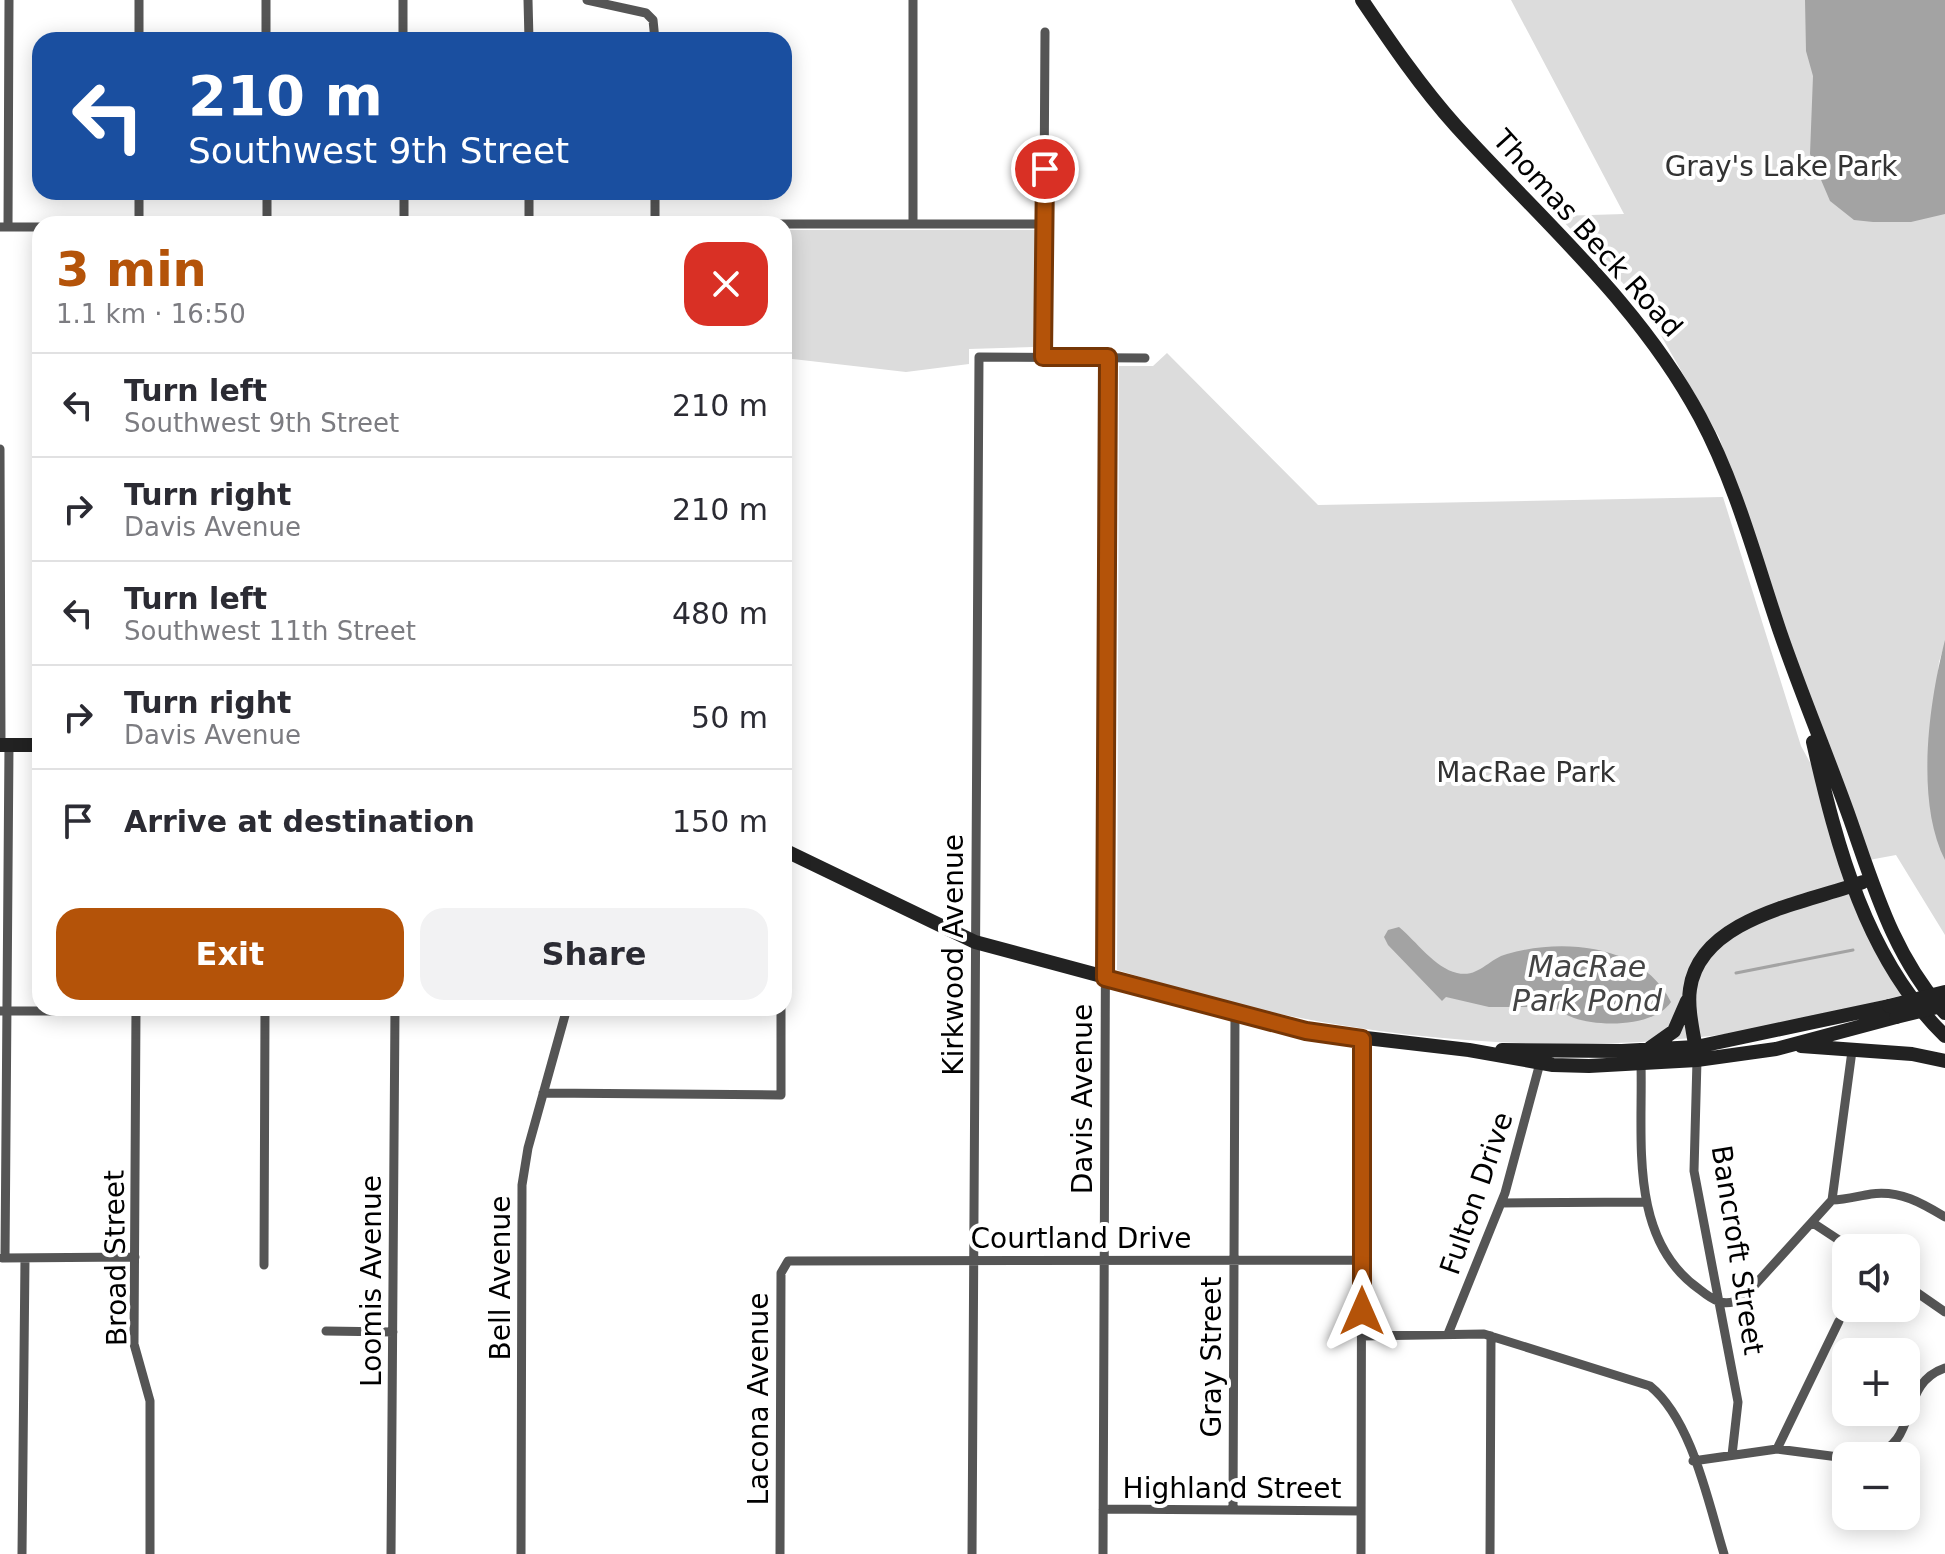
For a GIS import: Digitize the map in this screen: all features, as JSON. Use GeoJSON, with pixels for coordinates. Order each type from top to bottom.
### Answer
{"type":"FeatureCollection","features":[{"type":"Feature","properties":{"kind":"main road","name":"Thomas Beck Road"},"geometry":{"type":"LineString","coordinates":[[1362,0],[1455,124],[1596,272],[1637,318],[1672,367],[1702,420],[1731,488],[1804,703],[1900,951],[1923,988],[1945,1013]]}},
{"type":"Feature","properties":{"kind":"main road","name":"Thomas Beck Road"},"geometry":{"type":"LineString","coordinates":[[1804,703],[1854,885],[1890,968],[1908,995],[1945,1036]]}},
{"type":"Feature","properties":{"kind":"main road"},"geometry":{"type":"LineString","coordinates":[[4,745],[32,745]]}},
{"type":"Feature","properties":{"kind":"main road"},"geometry":{"type":"LineString","coordinates":[[792,854],[975,942],[1306,1031],[1469,1050],[1540,1063],[1641,1064],[1893,1011],[1945,1005]]}},
{"type":"Feature","properties":{"kind":"main road","name":"Bancroft Street"},"geometry":{"type":"LineString","coordinates":[[1696,1054],[1689,993],[1705,953],[1727,931],[1871,879]]}},
{"type":"Feature","properties":{"kind":"main road"},"geometry":{"type":"LineString","coordinates":[[1789,1046],[1945,992]]}},
{"type":"Feature","properties":{"kind":"main road"},"geometry":{"type":"LineString","coordinates":[[1469,1050],[1644,1051],[1665,1041],[1682,1019],[1689,993]]}},
{"type":"Feature","properties":{"kind":"main road"},"geometry":{"type":"LineString","coordinates":[[1622,1051],[1696,1054],[1789,1046],[1912,1054],[1945,1061]]}},
{"type":"Feature","properties":{"kind":"street"},"geometry":{"type":"LineString","coordinates":[[9,0],[4,227],[32,227]]}},
{"type":"Feature","properties":{"kind":"street"},"geometry":{"type":"LineString","coordinates":[[139,0],[139,32]]}},
{"type":"Feature","properties":{"kind":"street"},"geometry":{"type":"LineString","coordinates":[[266,0],[266,32]]}},
{"type":"Feature","properties":{"kind":"street"},"geometry":{"type":"LineString","coordinates":[[403,0],[403,32]]}},
{"type":"Feature","properties":{"kind":"street"},"geometry":{"type":"LineString","coordinates":[[528,0],[529,32]]}},
{"type":"Feature","properties":{"kind":"street"},"geometry":{"type":"LineString","coordinates":[[587,0],[646,13],[655,32]]}},
{"type":"Feature","properties":{"kind":"street"},"geometry":{"type":"LineString","coordinates":[[913,0],[913,224]]}},
{"type":"Feature","properties":{"kind":"street"},"geometry":{"type":"LineString","coordinates":[[1045,32],[1043,357],[1145,358]]}},
{"type":"Feature","properties":{"kind":"street"},"geometry":{"type":"LineString","coordinates":[[792,224],[1045,224]]}},
{"type":"Feature","properties":{"kind":"street","name":"Kirkwood Avenue"},"geometry":{"type":"LineString","coordinates":[[972,1554],[979,357],[1043,357]]}},
{"type":"Feature","properties":{"kind":"street","name":"Davis Avenue"},"geometry":{"type":"LineString","coordinates":[[1103,1554],[1108,357]]}},
{"type":"Feature","properties":{"kind":"street"},"geometry":{"type":"LineString","coordinates":[[0,449],[4,745],[3,1258],[135,1257]]}},
{"type":"Feature","properties":{"kind":"street"},"geometry":{"type":"LineString","coordinates":[[4,1011],[32,1011]]}},
{"type":"Feature","properties":{"kind":"street","name":"Gray Street"},"geometry":{"type":"LineString","coordinates":[[1233,1510],[1235,1013]]}},
{"type":"Feature","properties":{"kind":"street","name":"Broad Street"},"geometry":{"type":"LineString","coordinates":[[136,1016],[134,1344],[150,1401],[150,1554]]}},
{"type":"Feature","properties":{"kind":"street"},"geometry":{"type":"LineString","coordinates":[[264,1265],[265,1016]]}},
{"type":"Feature","properties":{"kind":"street","name":"Loomis Avenue"},"geometry":{"type":"LineString","coordinates":[[391,1554],[395,1016]]}},
{"type":"Feature","properties":{"kind":"street","name":"Bell Avenue"},"geometry":{"type":"LineString","coordinates":[[521,1554],[522,1185],[565,1016]]}},
{"type":"Feature","properties":{"kind":"street"},"geometry":{"type":"LineString","coordinates":[[543,1093],[781,1095],[781,1016]]}},
{"type":"Feature","properties":{"kind":"street"},"geometry":{"type":"LineString","coordinates":[[1361,1554],[1362,1039]]}},
{"type":"Feature","properties":{"kind":"street"},"geometry":{"type":"LineString","coordinates":[[1641,1064],[1645,1202],[1671,1260],[1688,1282],[1718,1303],[1733,1303],[1743,1298],[1832,1200],[1852,1051]]}},
{"type":"Feature","properties":{"kind":"street","name":"Bancroft Street"},"geometry":{"type":"LineString","coordinates":[[1696,1054],[1694,1171],[1738,1402],[1732,1455]]}},
{"type":"Feature","properties":{"kind":"street","name":"Fulton Drive"},"geometry":{"type":"LineString","coordinates":[[1448,1334],[1501,1203],[1540,1063]]}},
{"type":"Feature","properties":{"kind":"street"},"geometry":{"type":"LineString","coordinates":[[1832,1200],[1876,1193],[1898,1195],[1914,1199],[1945,1217]]}},
{"type":"Feature","properties":{"kind":"street"},"geometry":{"type":"LineString","coordinates":[[1501,1203],[1645,1202]]}},
{"type":"Feature","properties":{"kind":"street"},"geometry":{"type":"LineString","coordinates":[[1813,1223],[1832,1236]]}},
{"type":"Feature","properties":{"kind":"street"},"geometry":{"type":"LineString","coordinates":[[22,1554],[25,1258]]}},
{"type":"Feature","properties":{"kind":"street","name":"Courtland Drive"},"geometry":{"type":"LineString","coordinates":[[801,1260],[1362,1260]]}},
{"type":"Feature","properties":{"kind":"street","name":"Lacona Avenue"},"geometry":{"type":"LineString","coordinates":[[780,1554],[781,1273],[788,1261],[801,1260]]}},
{"type":"Feature","properties":{"kind":"street"},"geometry":{"type":"LineString","coordinates":[[1920,1295],[1945,1312]]}},
{"type":"Feature","properties":{"kind":"street"},"geometry":{"type":"LineString","coordinates":[[1777,1449],[1839,1322]]}},
{"type":"Feature","properties":{"kind":"street"},"geometry":{"type":"LineString","coordinates":[[326,1331],[393,1332]]}},
{"type":"Feature","properties":{"kind":"street"},"geometry":{"type":"LineString","coordinates":[[1362,1336],[1491,1336],[1650,1386],[1674,1410],[1724,1554]]}},
{"type":"Feature","properties":{"kind":"street"},"geometry":{"type":"LineString","coordinates":[[1490,1554],[1491,1336]]}},
{"type":"Feature","properties":{"kind":"street"},"geometry":{"type":"LineString","coordinates":[[1894,1442],[1901,1433],[1922,1380],[1945,1368]]}},
{"type":"Feature","properties":{"kind":"street"},"geometry":{"type":"LineString","coordinates":[[1693,1461],[1777,1449],[1832,1456]]}},
{"type":"Feature","properties":{"kind":"street","name":"Highland Street"},"geometry":{"type":"LineString","coordinates":[[1103,1509],[1361,1511]]}},
{"type":"Feature","properties":{"kind":"green space","name":"Gray's Lake Park"},"geometry":{"type":"Polygon","coordinates":[[[1511,0],[1945,0],[1945,643],[1939,662],[1928,768],[1945,860],[1945,935],[1896,855],[1869,860],[1719,437],[1643,304],[1558,216],[1624,214],[1511,0]]]}},
{"type":"Feature","properties":{"kind":"green space"},"geometry":{"type":"Polygon","coordinates":[[[792,230],[1036,230],[1033,347],[969,349],[969,364],[906,372],[792,359],[792,230]]]}},
{"type":"Feature","properties":{"kind":"green space","name":"MacRae Park"},"geometry":{"type":"Polygon","coordinates":[[[1167,353],[1318,505],[1723,497],[1801,746],[1818,777],[1903,995],[1778,1026],[1697,1037],[1570,1044],[1506,1042],[1441,1038],[1314,1021],[1235,1004],[1117,970],[1119,366],[1153,366],[1167,353]]]}},
{"type":"Feature","properties":{"kind":"water"},"geometry":{"type":"Polygon","coordinates":[[[1805,0],[1945,0],[1945,214],[1911,222],[1854,220],[1830,201],[1810,154],[1813,76],[1806,51],[1805,0]]]}},
{"type":"Feature","properties":{"kind":"water"},"geometry":{"type":"Polygon","coordinates":[[[1945,640],[1945,860],[1930,809],[1928,751],[1934,692],[1945,640]]]}},
{"type":"Feature","properties":{"kind":"water","name":"MacRae Park Pond"},"geometry":{"type":"Polygon","coordinates":[[[1399,927],[1433,960],[1449,970],[1465,974],[1477,971],[1500,956],[1529,949],[1576,947],[1599,950],[1641,968],[1658,983],[1671,1002],[1663,1010],[1640,1020],[1598,1023],[1574,1018],[1529,991],[1529,1007],[1489,1007],[1446,997],[1442,1001],[1388,945],[1384,937],[1388,930],[1399,927]]]}},
{"type":"Feature","properties":{"kind":"waterway"},"geometry":{"type":"LineString","coordinates":[[1736,973],[1853,950]]}},
{"type":"Feature","properties":{"kind":"route"},"geometry":{"type":"LineString","coordinates":[[1045,169],[1043,357],[1108,357],[1105,978],[1306,1031],[1362,1039],[1362,1311]]}}]}
